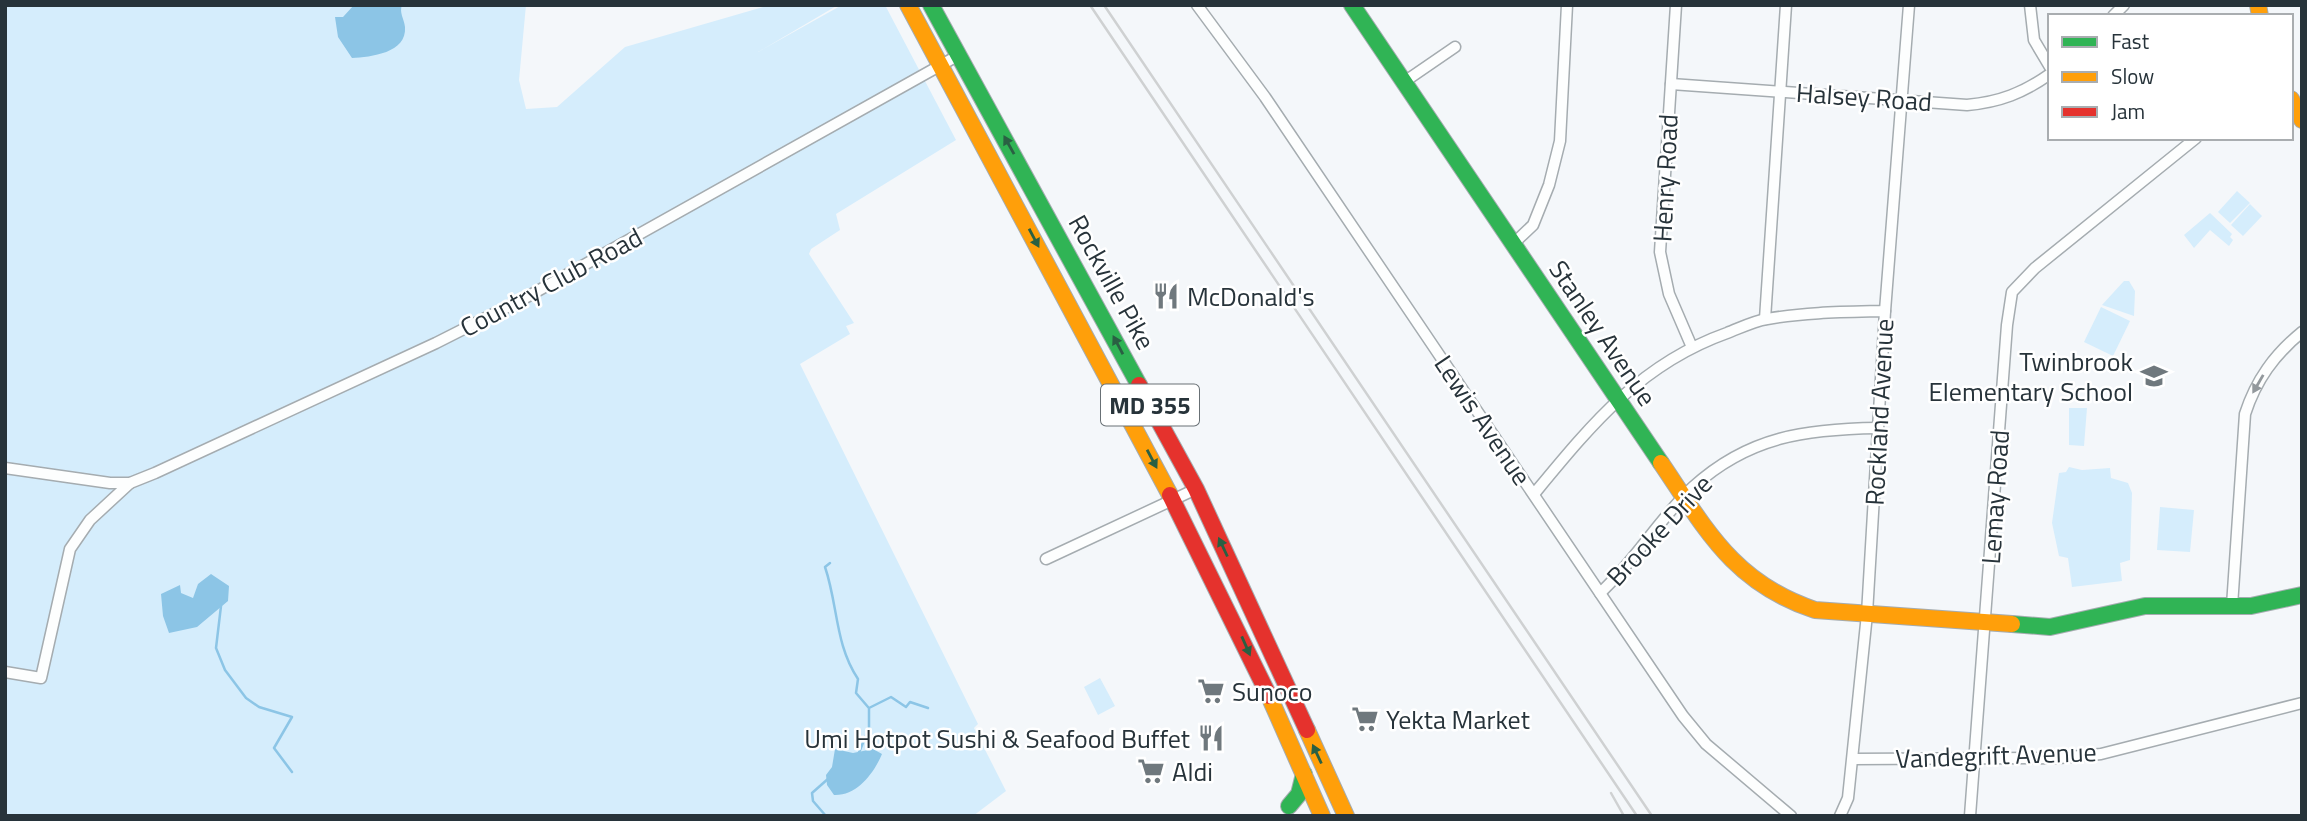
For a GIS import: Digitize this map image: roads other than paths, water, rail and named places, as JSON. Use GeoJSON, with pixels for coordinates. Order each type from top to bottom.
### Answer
{"type":"FeatureCollection","features":[{"type":"Feature","properties":{"kind":"main road","name":"Rockville Pike"},"geometry":{"type":"LineString","coordinates":[[908,5],[1173,497],[1237,625],[1321,815]]}},
{"type":"Feature","properties":{"kind":"main road","name":"Rockville Pike"},"geometry":{"type":"LineString","coordinates":[[931,5],[1196,489],[1346,816]]}},
{"type":"Feature","properties":{"kind":"main road","name":"Stanley Avenue"},"geometry":{"type":"LineString","coordinates":[[1352,5],[1684,497],[1734,567],[1761,588],[1790,603],[1815,610],[2050,627],[2145,606],[2232,606],[2278,602],[2302,595]]}},
{"type":"Feature","properties":{"kind":"main road"},"geometry":{"type":"LineString","coordinates":[[2293,103],[2302,120]]}},
{"type":"Feature","properties":{"kind":"main road"},"geometry":{"type":"LineString","coordinates":[[1304,775],[1299,794],[1289,806],[1321,815]]}},
{"type":"Feature","properties":{"kind":"street","name":"Lewis Avenue"},"geometry":{"type":"LineString","coordinates":[[1197,5],[1265,97],[1600,593],[1706,744],[1791,816]]}},
{"type":"Feature","properties":{"kind":"street"},"geometry":{"type":"LineString","coordinates":[[1513,244],[1533,225],[1549,185],[1560,141],[1567,5]]}},
{"type":"Feature","properties":{"kind":"street","name":"Henry Road"},"geometry":{"type":"LineString","coordinates":[[1676,5],[1660,252],[1669,293],[1691,345]]}},
{"type":"Feature","properties":{"kind":"street"},"geometry":{"type":"LineString","coordinates":[[1765,319],[1786,5]]}},
{"type":"Feature","properties":{"kind":"street","name":"Rockland Avenue"},"geometry":{"type":"LineString","coordinates":[[1839,816],[1848,798],[1867,614],[1885,311],[1909,5]]}},
{"type":"Feature","properties":{"kind":"street"},"geometry":{"type":"LineString","coordinates":[[2031,5],[2034,40],[2048,64]]}},
{"type":"Feature","properties":{"kind":"street"},"geometry":{"type":"LineString","coordinates":[[1404,82],[1455,47]]}},
{"type":"Feature","properties":{"kind":"street","name":"Country Club Road"},"geometry":{"type":"LineString","coordinates":[[5,673],[41,678],[70,549],[90,520],[130,483],[436,343],[514,304],[959,55]]}},
{"type":"Feature","properties":{"kind":"street","name":"Halsey Road"},"geometry":{"type":"LineString","coordinates":[[1671,85],[1967,105],[1994,102],[2026,91],[2048,75]]}},
{"type":"Feature","properties":{"kind":"street","name":"Lemay Road"},"geometry":{"type":"LineString","coordinates":[[1970,816],[1987,623],[2007,325],[2012,292],[2035,268],[2064,248],[2194,140]]}},
{"type":"Feature","properties":{"kind":"street"},"geometry":{"type":"LineString","coordinates":[[1534,494],[1594,421],[1618,398],[1691,345],[1765,319],[1829,312],[1885,311]]}},
{"type":"Feature","properties":{"kind":"street"},"geometry":{"type":"LineString","coordinates":[[2232,606],[2245,414],[2252,393],[2267,368],[2282,349],[2302,332]]}},
{"type":"Feature","properties":{"kind":"street","name":"Brooke Drive"},"geometry":{"type":"LineString","coordinates":[[1600,593],[1684,497],[1715,471],[1762,443],[1816,429],[1878,428]]}},
{"type":"Feature","properties":{"kind":"street","name":"Country Club Road"},"geometry":{"type":"LineString","coordinates":[[5,468],[25,469],[89,482],[130,483]]}},
{"type":"Feature","properties":{"kind":"street"},"geometry":{"type":"LineString","coordinates":[[1046,559],[1173,497],[1196,489]]}},
{"type":"Feature","properties":{"kind":"street","name":"Vandegrift Avenue"},"geometry":{"type":"LineString","coordinates":[[1853,759],[2059,758],[2101,754],[2302,703]]}},
{"type":"Feature","properties":{"kind":"water"},"geometry":{"type":"Polygon","coordinates":[[[354,5],[402,5],[405,27],[400,43],[386,52],[352,58],[338,37],[335,17],[343,17],[354,5]]]}},
{"type":"Feature","properties":{"kind":"water"},"geometry":{"type":"Polygon","coordinates":[[[211,574],[229,586],[228,601],[197,627],[169,633],[163,616],[161,594],[180,585],[181,593],[193,598],[198,584],[211,574]]]}},
{"type":"Feature","properties":{"kind":"water"},"geometry":{"type":"Polygon","coordinates":[[[835,749],[853,753],[873,749],[882,754],[864,782],[850,792],[834,795],[827,785],[826,775],[832,767],[835,749]]]}},
{"type":"Feature","properties":{"kind":"waterway"},"geometry":{"type":"LineString","coordinates":[[830,563],[825,567],[841,639],[858,679],[856,693],[868,707]]}},
{"type":"Feature","properties":{"kind":"waterway"},"geometry":{"type":"LineString","coordinates":[[221,606],[216,648],[225,670],[246,698],[259,707],[292,717],[274,748],[292,772]]}},
{"type":"Feature","properties":{"kind":"waterway"},"geometry":{"type":"LineString","coordinates":[[858,755],[869,728],[869,708],[891,697],[906,707],[910,702],[928,708]]}},
{"type":"Feature","properties":{"kind":"waterway"},"geometry":{"type":"LineString","coordinates":[[826,816],[813,801],[812,793],[829,778]]}},
{"type":"Feature","properties":{"kind":"railway"},"geometry":{"type":"LineString","coordinates":[[1090,5],[1637,816]]}},
{"type":"Feature","properties":{"kind":"railway"},"geometry":{"type":"LineString","coordinates":[[1104,5],[1652,816]]}},
{"type":"Feature","properties":{"kind":"railway"},"geometry":{"type":"LineString","coordinates":[[1611,793],[1624,816]]}},
{"type":"Feature","properties":{"kind":"place","name":"McDonald's"},"geometry":{"type":"Point","coordinates":[1166,296]}},
{"type":"Feature","properties":{"kind":"place","name":"Twinbrook Elementary School"},"geometry":{"type":"Point","coordinates":[2154,376]}},
{"type":"Feature","properties":{"kind":"place","name":"Sunoco"},"geometry":{"type":"Point","coordinates":[1211,691]}},
{"type":"Feature","properties":{"kind":"place","name":"Yekta Market"},"geometry":{"type":"Point","coordinates":[1365,719]}},
{"type":"Feature","properties":{"kind":"place","name":"Umi Hotpot Sushi & Seafood Buffet"},"geometry":{"type":"Point","coordinates":[1211,738]}},
{"type":"Feature","properties":{"kind":"place","name":"Aldi"},"geometry":{"type":"Point","coordinates":[1151,771]}}]}
